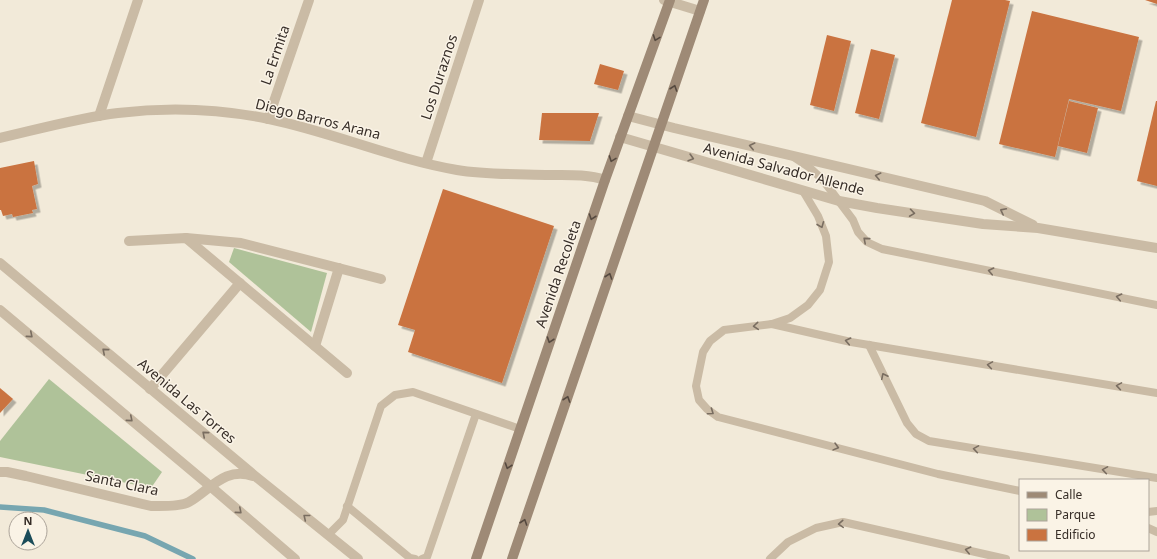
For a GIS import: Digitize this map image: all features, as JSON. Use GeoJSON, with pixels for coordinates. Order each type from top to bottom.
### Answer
{"type":"FeatureCollection","features":[{"type":"Feature","properties":{"kind":"main road","name":"Avenida Recoleta"},"geometry":{"type":"LineString","coordinates":[[476,559],[668,0]]}},
{"type":"Feature","properties":{"kind":"main road"},"geometry":{"type":"LineString","coordinates":[[512,559],[704,0]]}},
{"type":"Feature","properties":{"kind":"street"},"geometry":{"type":"LineString","coordinates":[[99,116],[138,0]]}},
{"type":"Feature","properties":{"kind":"street","name":"La Ermita"},"geometry":{"type":"LineString","coordinates":[[268,119],[309,0]]}},
{"type":"Feature","properties":{"kind":"street","name":"Los Duraznos"},"geometry":{"type":"LineString","coordinates":[[426,163],[479,0]]}},
{"type":"Feature","properties":{"kind":"street"},"geometry":{"type":"LineString","coordinates":[[668,0],[700,11]]}},
{"type":"Feature","properties":{"kind":"street","name":"Diego Barros Arana"},"geometry":{"type":"LineString","coordinates":[[0,138],[118,113],[156,110],[185,110],[236,114],[268,119],[298,126],[426,163],[458,170],[482,173],[580,175],[605,180]]}},
{"type":"Feature","properties":{"kind":"street","name":"Avenida Salvador Allende"},"geometry":{"type":"LineString","coordinates":[[628,116],[985,201],[1038,228]]}},
{"type":"Feature","properties":{"kind":"street","name":"Avenida Salvador Allende"},"geometry":{"type":"LineString","coordinates":[[620,137],[839,201],[983,224],[1038,228],[1157,248]]}},
{"type":"Feature","properties":{"kind":"street"},"geometry":{"type":"LineString","coordinates":[[129,241],[186,238],[241,243],[381,278]]}},
{"type":"Feature","properties":{"kind":"street"},"geometry":{"type":"LineString","coordinates":[[186,238],[347,373]]}},
{"type":"Feature","properties":{"kind":"street","name":"Avenida Las Torres"},"geometry":{"type":"LineString","coordinates":[[0,263],[150,389],[357,559]]}},
{"type":"Feature","properties":{"kind":"street"},"geometry":{"type":"LineString","coordinates":[[315,346],[339,268]]}},
{"type":"Feature","properties":{"kind":"street"},"geometry":{"type":"LineString","coordinates":[[150,389],[240,283]]}},
{"type":"Feature","properties":{"kind":"street"},"geometry":{"type":"LineString","coordinates":[[0,310],[295,559]]}},
{"type":"Feature","properties":{"kind":"street","name":"Santa Clara"},"geometry":{"type":"LineString","coordinates":[[0,472],[26,476],[151,506],[170,506],[188,502],[210,486],[234,474],[245,473],[255,476]]}},
{"type":"Feature","properties":{"kind":"lane"},"geometry":{"type":"LineString","coordinates":[[793,156],[810,168],[823,180],[853,220],[858,232],[867,242],[882,249],[1157,305]]}},
{"type":"Feature","properties":{"kind":"lane"},"geometry":{"type":"LineString","coordinates":[[803,191],[818,216],[826,236],[829,262],[820,290],[808,305],[790,318],[772,324],[724,330],[710,341],[703,352],[696,386],[699,400],[707,409],[718,417],[938,474],[1019,492]]}},
{"type":"Feature","properties":{"kind":"lane"},"geometry":{"type":"LineString","coordinates":[[772,324],[869,345],[1157,393]]}},
{"type":"Feature","properties":{"kind":"lane"},"geometry":{"type":"LineString","coordinates":[[869,345],[907,423],[916,434],[928,441],[1157,478]]}},
{"type":"Feature","properties":{"kind":"lane"},"geometry":{"type":"LineString","coordinates":[[328,535],[343,520],[380,406],[395,395],[413,392],[520,429]]}},
{"type":"Feature","properties":{"kind":"lane"},"geometry":{"type":"LineString","coordinates":[[422,559],[427,557],[476,414]]}},
{"type":"Feature","properties":{"kind":"lane"},"geometry":{"type":"LineString","coordinates":[[347,506],[410,558],[414,559]]}},
{"type":"Feature","properties":{"kind":"lane"},"geometry":{"type":"LineString","coordinates":[[770,559],[788,542],[816,528],[843,522],[1006,559]]}},
{"type":"Feature","properties":{"kind":"green space"},"geometry":{"type":"Polygon","coordinates":[[[234,248],[327,273],[311,332],[229,262],[234,248]]]}},
{"type":"Feature","properties":{"kind":"green space"},"geometry":{"type":"Polygon","coordinates":[[[49,379],[162,472],[151,488],[0,457],[0,441],[49,379]]]}},
{"type":"Feature","properties":{"kind":"building"},"geometry":{"type":"Polygon","coordinates":[[[952,0],[1010,1],[976,137],[921,123],[952,0]]]}},
{"type":"Feature","properties":{"kind":"building"},"geometry":{"type":"Polygon","coordinates":[[[1145,0],[1157,0],[1157,4],[1145,0]]]}},
{"type":"Feature","properties":{"kind":"building"},"geometry":{"type":"Polygon","coordinates":[[[1032,11],[1139,37],[1121,111],[1069,99],[1055,157],[999,144],[1032,11]]]}},
{"type":"Feature","properties":{"kind":"building"},"geometry":{"type":"Polygon","coordinates":[[[827,35],[851,41],[834,111],[810,105],[827,35]]]}},
{"type":"Feature","properties":{"kind":"building"},"geometry":{"type":"Polygon","coordinates":[[[871,49],[895,55],[879,119],[855,113],[871,49]]]}},
{"type":"Feature","properties":{"kind":"building"},"geometry":{"type":"Polygon","coordinates":[[[600,64],[624,71],[618,90],[594,84],[600,64]]]}},
{"type":"Feature","properties":{"kind":"building"},"geometry":{"type":"Polygon","coordinates":[[[1069,101],[1098,108],[1087,153],[1058,146],[1069,101]]]}},
{"type":"Feature","properties":{"kind":"building"},"geometry":{"type":"Polygon","coordinates":[[[1157,101],[1157,186],[1137,181],[1157,101]]]}},
{"type":"Feature","properties":{"kind":"building"},"geometry":{"type":"Polygon","coordinates":[[[542,113],[599,113],[590,141],[539,140],[542,113]]]}},
{"type":"Feature","properties":{"kind":"building"},"geometry":{"type":"Polygon","coordinates":[[[34,161],[38,184],[32,186],[37,209],[32,210],[33,213],[13,217],[12,214],[3,216],[0,210],[0,168],[34,161]]]}},
{"type":"Feature","properties":{"kind":"building"},"geometry":{"type":"Polygon","coordinates":[[[443,189],[554,226],[502,383],[408,352],[415,330],[398,325],[443,189]]]}},
{"type":"Feature","properties":{"kind":"building"},"geometry":{"type":"Polygon","coordinates":[[[0,388],[13,399],[0,413],[0,388]]]}},
{"type":"Feature","properties":{"kind":"waterway"},"geometry":{"type":"LineString","coordinates":[[0,507],[44,510],[145,536],[193,559]]}}]}
